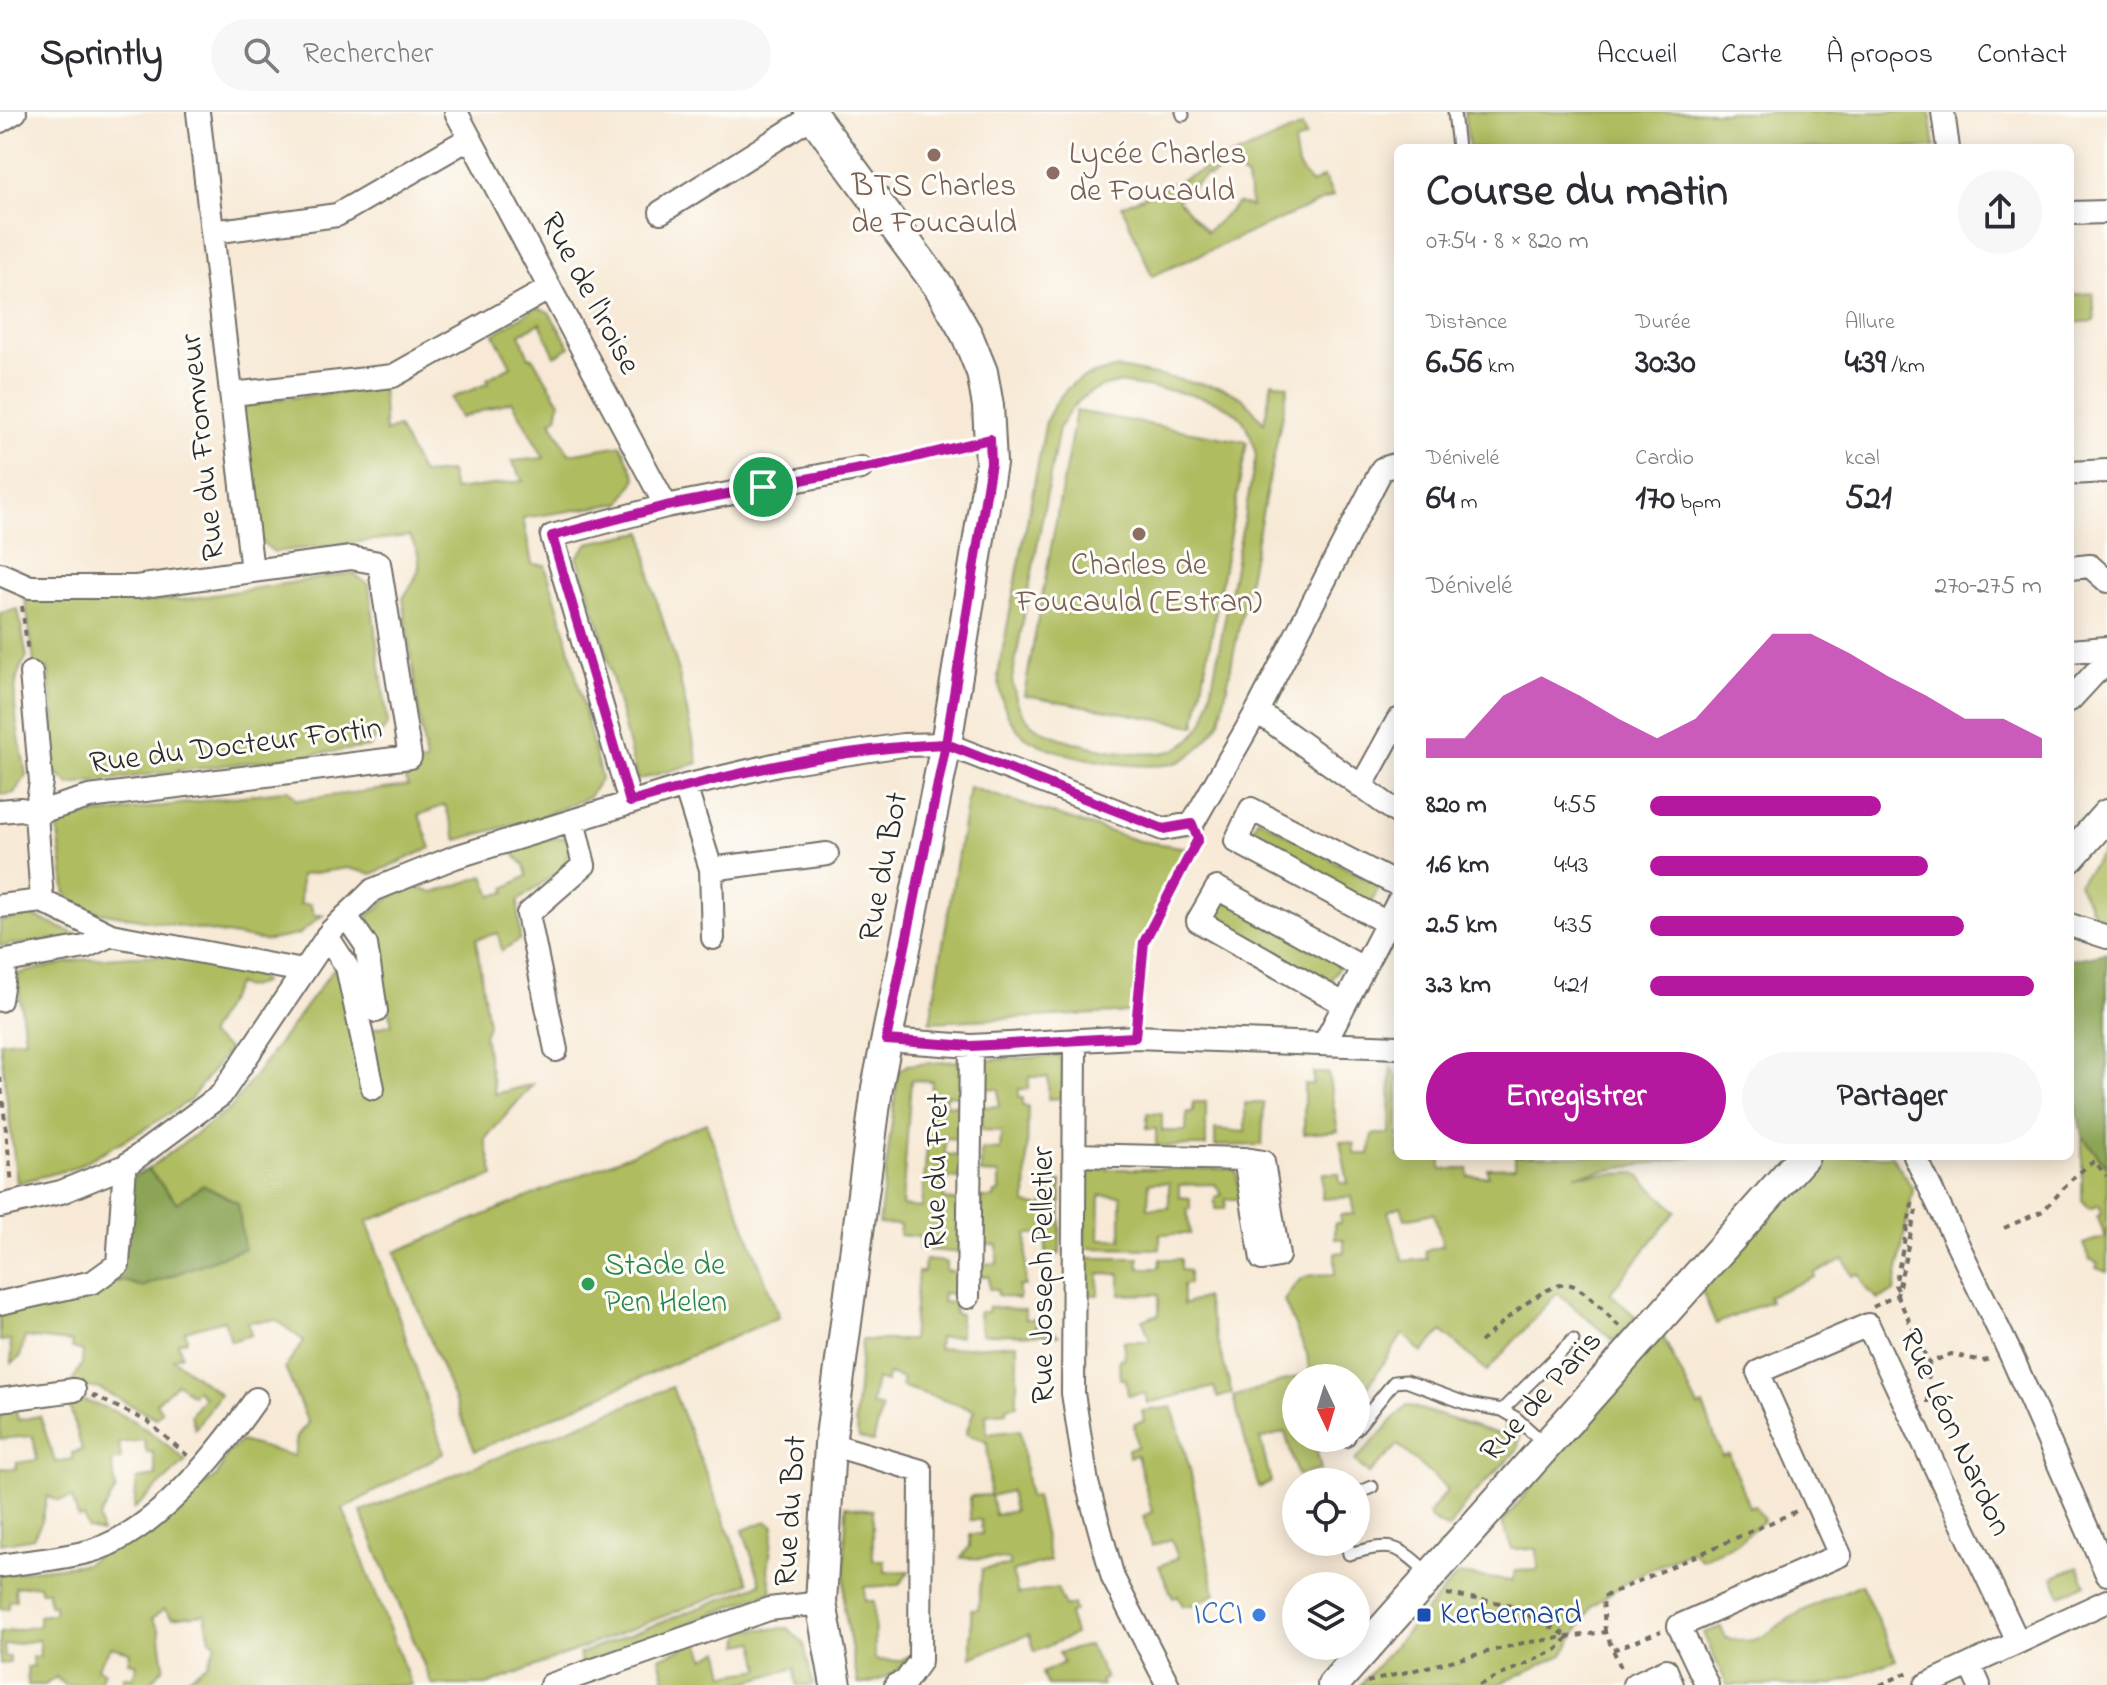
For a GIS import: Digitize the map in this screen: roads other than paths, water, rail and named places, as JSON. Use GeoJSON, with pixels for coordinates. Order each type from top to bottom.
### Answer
{"type":"FeatureCollection","features":[{"type":"Feature","properties":{"kind":"street"},"geometry":{"type":"LineString","coordinates":[[0,121],[15,112]]}},
{"type":"Feature","properties":{"kind":"street","name":"Rue du Fromveur"},"geometry":{"type":"LineString","coordinates":[[9,579],[30,587],[136,587],[252,571],[198,112]]}},
{"type":"Feature","properties":{"kind":"street","name":"Rue de l'Iroise"},"geometry":{"type":"LineString","coordinates":[[456,112],[666,506]]}},
{"type":"Feature","properties":{"kind":"street"},"geometry":{"type":"LineString","coordinates":[[1943,112],[1947,144]]}},
{"type":"Feature","properties":{"kind":"street"},"geometry":{"type":"LineString","coordinates":[[661,212],[812,114]]}},
{"type":"Feature","properties":{"kind":"street","name":"Rue du Bot"},"geometry":{"type":"LineString","coordinates":[[812,114],[940,288],[967,335],[982,372],[991,463],[946,744],[886,1040],[830,1444],[821,1603],[836,1685]]}},
{"type":"Feature","properties":{"kind":"street"},"geometry":{"type":"LineString","coordinates":[[213,232],[337,215],[470,138]]}},
{"type":"Feature","properties":{"kind":"street"},"geometry":{"type":"LineString","coordinates":[[2074,213],[2107,212]]}},
{"type":"Feature","properties":{"kind":"street"},"geometry":{"type":"LineString","coordinates":[[232,394],[393,376],[550,288]]}},
{"type":"Feature","properties":{"kind":"street"},"geometry":{"type":"LineString","coordinates":[[7,1204],[61,1192],[125,1166],[221,1095],[327,936],[346,916],[373,890],[455,857],[685,786],[778,764],[903,745],[946,744],[1163,829],[1192,824],[1390,466]]}},
{"type":"Feature","properties":{"kind":"street"},"geometry":{"type":"LineString","coordinates":[[630,802],[552,536],[666,506],[861,468]]}},
{"type":"Feature","properties":{"kind":"street"},"geometry":{"type":"LineString","coordinates":[[2074,473],[2107,471]]}},
{"type":"Feature","properties":{"kind":"street","name":"Rue du Docteur Fortin"},"geometry":{"type":"LineString","coordinates":[[0,811],[21,809],[36,813],[89,797],[410,757],[379,563],[351,558],[252,571]]}},
{"type":"Feature","properties":{"kind":"street"},"geometry":{"type":"LineString","coordinates":[[2074,568],[2090,566],[2107,581]]}},
{"type":"Feature","properties":{"kind":"street"},"geometry":{"type":"LineString","coordinates":[[2074,651],[2107,648]]}},
{"type":"Feature","properties":{"kind":"street"},"geometry":{"type":"LineString","coordinates":[[2074,694],[2107,665]]}},
{"type":"Feature","properties":{"kind":"street"},"geometry":{"type":"LineString","coordinates":[[31,673],[41,782],[36,813],[42,901]]}},
{"type":"Feature","properties":{"kind":"street"},"geometry":{"type":"LineString","coordinates":[[1257,711],[1394,810]]}},
{"type":"Feature","properties":{"kind":"street"},"geometry":{"type":"LineString","coordinates":[[1361,787],[1394,727]]}},
{"type":"Feature","properties":{"kind":"street"},"geometry":{"type":"LineString","coordinates":[[685,786],[711,869],[713,938]]}},
{"type":"Feature","properties":{"kind":"street"},"geometry":{"type":"LineString","coordinates":[[1387,923],[1236,841],[1251,809],[1394,883]]}},
{"type":"Feature","properties":{"kind":"street"},"geometry":{"type":"LineString","coordinates":[[2074,852],[2107,815]]}},
{"type":"Feature","properties":{"kind":"street"},"geometry":{"type":"LineString","coordinates":[[556,1050],[528,914],[584,865],[573,821]]}},
{"type":"Feature","properties":{"kind":"street"},"geometry":{"type":"LineString","coordinates":[[711,869],[827,854]]}},
{"type":"Feature","properties":{"kind":"street"},"geometry":{"type":"LineString","coordinates":[[1344,1004],[1198,921],[1217,888],[1363,968]]}},
{"type":"Feature","properties":{"kind":"street"},"geometry":{"type":"LineString","coordinates":[[0,906],[42,901],[111,935],[303,971]]}},
{"type":"Feature","properties":{"kind":"street"},"geometry":{"type":"LineString","coordinates":[[1324,1044],[1394,910]]}},
{"type":"Feature","properties":{"kind":"street"},"geometry":{"type":"LineString","coordinates":[[346,916],[366,945],[376,1011]]}},
{"type":"Feature","properties":{"kind":"street"},"geometry":{"type":"LineString","coordinates":[[2074,926],[2107,937]]}},
{"type":"Feature","properties":{"kind":"street"},"geometry":{"type":"LineString","coordinates":[[0,1000],[6,961],[85,947],[111,935]]}},
{"type":"Feature","properties":{"kind":"street"},"geometry":{"type":"LineString","coordinates":[[327,936],[347,967],[373,1088]]}},
{"type":"Feature","properties":{"kind":"street"},"geometry":{"type":"LineString","coordinates":[[886,1040],[971,1046],[1135,1037],[1394,1047]]}},
{"type":"Feature","properties":{"kind":"street","name":"Rue Joseph Pelletier"},"geometry":{"type":"LineString","coordinates":[[1075,1040],[1073,1393],[1087,1483],[1113,1578],[1168,1685]]}},
{"type":"Feature","properties":{"kind":"street","name":"Rue du Fret"},"geometry":{"type":"LineString","coordinates":[[968,1297],[971,1046]]}},
{"type":"Feature","properties":{"kind":"street"},"geometry":{"type":"LineString","coordinates":[[1075,1155],[1245,1159]]}},
{"type":"Feature","properties":{"kind":"street","name":"Rue de Paris"},"geometry":{"type":"LineString","coordinates":[[1337,1680],[1800,1160]]}},
{"type":"Feature","properties":{"kind":"street"},"geometry":{"type":"LineString","coordinates":[[1919,1164],[2011,1355],[2107,1574]]}},
{"type":"Feature","properties":{"kind":"street"},"geometry":{"type":"LineString","coordinates":[[0,1303],[93,1282],[118,1264],[125,1166]]}},
{"type":"Feature","properties":{"kind":"street","name":"Rue Léon Nardon"},"geometry":{"type":"LineString","coordinates":[[1707,1685],[1679,1626],[1840,1555],[1758,1372],[1868,1325],[2018,1642]]}},
{"type":"Feature","properties":{"kind":"street"},"geometry":{"type":"LineString","coordinates":[[0,1400],[74,1390]]}},
{"type":"Feature","properties":{"kind":"street"},"geometry":{"type":"LineString","coordinates":[[0,1566],[91,1551],[121,1538],[201,1467],[256,1399]]}},
{"type":"Feature","properties":{"kind":"street"},"geometry":{"type":"LineString","coordinates":[[830,1444],[921,1471],[920,1661],[905,1682],[896,1685]]}},
{"type":"Feature","properties":{"kind":"street"},"geometry":{"type":"LineString","coordinates":[[1926,1685],[1974,1675],[2018,1642],[2107,1601]]}},
{"type":"Feature","properties":{"kind":"street"},"geometry":{"type":"LineString","coordinates":[[551,1685],[769,1609],[821,1603]]}},
{"type":"Feature","properties":{"kind":"street"},"geometry":{"type":"LineString","coordinates":[[1632,1685],[1666,1670],[1672,1685]]}},
{"type":"Feature","properties":{"kind":"lane"},"geometry":{"type":"LineString","coordinates":[[1454,112],[1458,144]]}},
{"type":"Feature","properties":{"kind":"lane"},"geometry":{"type":"LineString","coordinates":[[1502,1410],[1573,1340]]}},
{"type":"Feature","properties":{"kind":"lane"},"geometry":{"type":"LineString","coordinates":[[1370,1412],[1394,1382],[1406,1381],[1468,1404],[1502,1410],[1516,1418],[1546,1446]]}},
{"type":"Feature","properties":{"kind":"lane"},"geometry":{"type":"LineString","coordinates":[[1370,1548],[1383,1545],[1400,1548],[1428,1578]]}},
{"type":"Feature","properties":{"kind":"place","name":"BTS Charles de Foucauld"},"geometry":{"type":"Point","coordinates":[934,155]}},
{"type":"Feature","properties":{"kind":"place","name":"Lycée Charles de Foucauld"},"geometry":{"type":"Point","coordinates":[1053,173]}},
{"type":"Feature","properties":{"kind":"place","name":"Charles de Foucauld (Estran)"},"geometry":{"type":"Point","coordinates":[1139,534]}},
{"type":"Feature","properties":{"kind":"place","name":"Stade de Pen Helen"},"geometry":{"type":"Point","coordinates":[588,1284]}},
{"type":"Feature","properties":{"kind":"place","name":"ICCI"},"geometry":{"type":"Point","coordinates":[1259,1615]}},
{"type":"Feature","properties":{"kind":"place","name":"Kerbernard"},"geometry":{"type":"Point","coordinates":[1424,1615]}}]}
